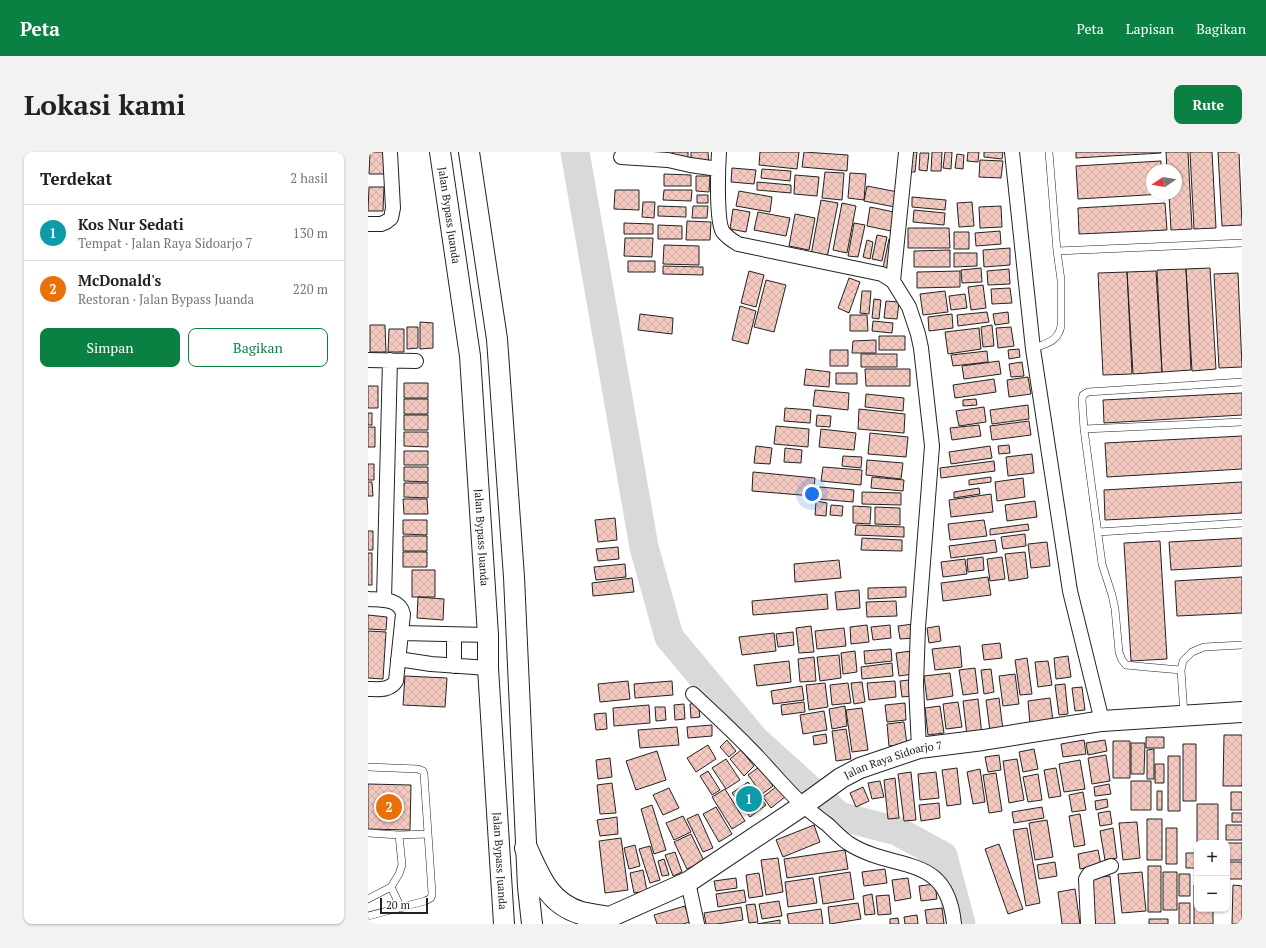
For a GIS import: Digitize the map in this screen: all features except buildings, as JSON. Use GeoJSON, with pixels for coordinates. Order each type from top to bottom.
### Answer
{"type":"FeatureCollection","features":[{"type":"Feature","properties":{"kind":"highway"},"geometry":{"type":"LineString","coordinates":[[526,848],[541,880],[549,893],[562,904],[604,921]]}},
{"type":"Feature","properties":{"kind":"main road","name":"Jalan Bypass Juanda"},"geometry":{"type":"LineString","coordinates":[[440,152],[469,344],[488,635],[488,668],[504,924]]}},
{"type":"Feature","properties":{"kind":"main road"},"geometry":{"type":"LineString","coordinates":[[469,152],[497,339],[514,577],[528,887],[532,924]]}},
{"type":"Feature","properties":{"kind":"main road","name":"Jalan Raya Sidoarjo 7"},"geometry":{"type":"LineString","coordinates":[[583,924],[604,921],[688,882],[806,804],[833,782],[860,768],[919,748],[983,740],[1102,721],[1242,712]]}},
{"type":"Feature","properties":{"kind":"street"},"geometry":{"type":"LineString","coordinates":[[368,224],[381,224],[391,218],[393,208],[390,152]]}},
{"type":"Feature","properties":{"kind":"street"},"geometry":{"type":"LineString","coordinates":[[719,152],[719,218],[720,226],[729,239],[738,244],[882,274],[893,281],[909,307],[921,348],[932,446],[918,627],[916,685],[919,748]]}},
{"type":"Feature","properties":{"kind":"street"},"geometry":{"type":"LineString","coordinates":[[893,281],[906,152]]}},
{"type":"Feature","properties":{"kind":"street"},"geometry":{"type":"LineString","coordinates":[[1012,152],[1033,348],[1070,591],[1102,721]]}},
{"type":"Feature","properties":{"kind":"street"},"geometry":{"type":"LineString","coordinates":[[621,157],[668,160],[718,169]]}},
{"type":"Feature","properties":{"kind":"street"},"geometry":{"type":"LineString","coordinates":[[368,360],[416,361]]}},
{"type":"Feature","properties":{"kind":"street"},"geometry":{"type":"LineString","coordinates":[[384,600],[390,360]]}},
{"type":"Feature","properties":{"kind":"street"},"geometry":{"type":"LineString","coordinates":[[368,599],[384,600],[396,603],[400,606],[402,614],[396,681],[393,686],[388,688],[368,689]]}},
{"type":"Feature","properties":{"kind":"street"},"geometry":{"type":"LineString","coordinates":[[401,634],[488,635]]}},
{"type":"Feature","properties":{"kind":"street"},"geometry":{"type":"LineString","coordinates":[[454,635],[454,666]]}},
{"type":"Feature","properties":{"kind":"street"},"geometry":{"type":"LineString","coordinates":[[398,659],[454,666],[488,668]]}},
{"type":"Feature","properties":{"kind":"street"},"geometry":{"type":"LineString","coordinates":[[693,694],[806,804],[848,842],[869,854],[912,865],[933,875],[939,881],[947,896],[952,909],[954,924]]}},
{"type":"Feature","properties":{"kind":"street"},"geometry":{"type":"LineString","coordinates":[[1088,924],[1086,879],[1089,874],[1111,866]]}},
{"type":"Feature","properties":{"kind":"street"},"geometry":{"type":"LineString","coordinates":[[688,882],[697,924]]}},
{"type":"Feature","properties":{"kind":"lane"},"geometry":{"type":"LineString","coordinates":[[1033,348],[1056,338],[1060,333],[1061,326],[1061,280],[1057,251],[1049,152]]}},
{"type":"Feature","properties":{"kind":"lane"},"geometry":{"type":"LineString","coordinates":[[1057,251],[1242,243]]}},
{"type":"Feature","properties":{"kind":"lane"},"geometry":{"type":"LineString","coordinates":[[1181,670],[1126,665],[1119,652],[1115,609],[1102,564],[1084,429],[1083,395],[1088,392],[1242,382]]}},
{"type":"Feature","properties":{"kind":"lane"},"geometry":{"type":"LineString","coordinates":[[1084,429],[1242,422]]}},
{"type":"Feature","properties":{"kind":"lane"},"geometry":{"type":"LineString","coordinates":[[1098,532],[1242,523]]}},
{"type":"Feature","properties":{"kind":"lane"},"geometry":{"type":"LineString","coordinates":[[1184,715],[1181,670],[1183,661],[1192,652],[1204,647],[1242,645]]}},
{"type":"Feature","properties":{"kind":"lane"},"geometry":{"type":"LineString","coordinates":[[368,767],[418,769],[423,771],[432,896],[430,899],[425,901],[368,916]]}},
{"type":"Feature","properties":{"kind":"lane"},"geometry":{"type":"LineString","coordinates":[[368,832],[399,835],[428,834]]}},
{"type":"Feature","properties":{"kind":"lane"},"geometry":{"type":"LineString","coordinates":[[368,899],[391,887],[398,874],[402,865],[399,835]]}},
{"type":"Feature","properties":{"kind":"lane"},"geometry":{"type":"LineString","coordinates":[[391,887],[401,908]]}},
{"type":"Feature","properties":{"kind":"waterway"},"geometry":{"type":"LineString","coordinates":[[575,152],[644,547],[669,637],[754,739],[839,816],[897,831],[943,856],[961,924]]}},
{"type":"Feature","properties":{"kind":"place","name":"Kos Nur Sedati"},"geometry":{"type":"Point","coordinates":[749,799]}},
{"type":"Feature","properties":{"kind":"place","name":"McDonald's"},"geometry":{"type":"Point","coordinates":[389,807]}}]}
